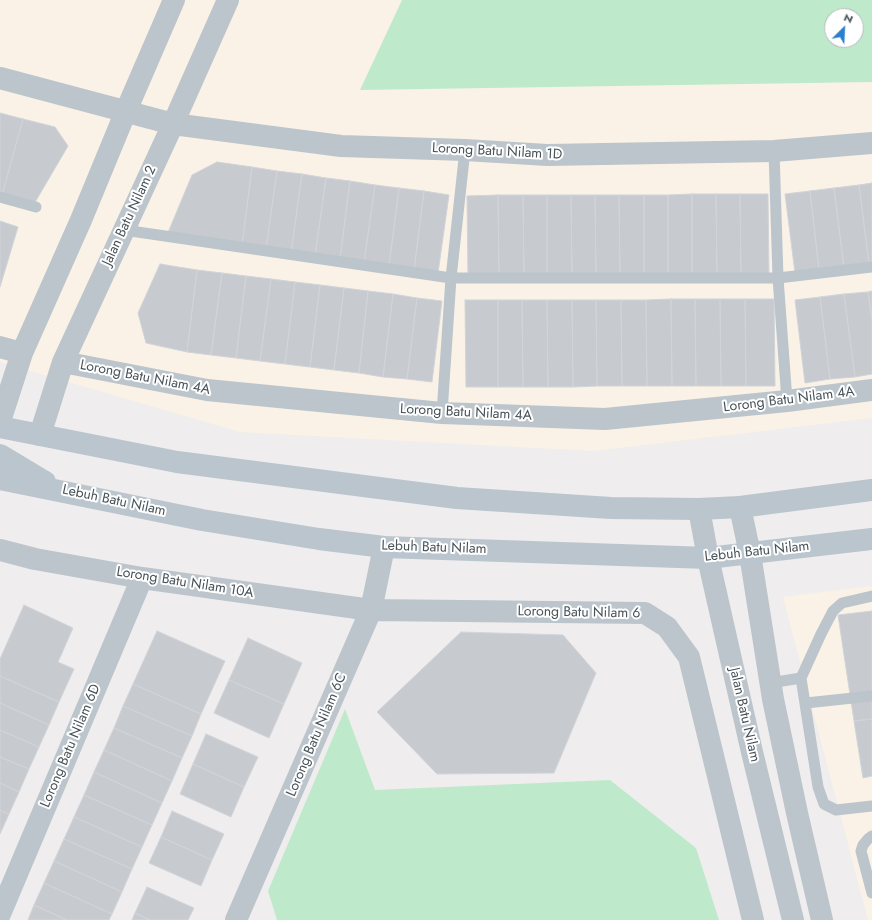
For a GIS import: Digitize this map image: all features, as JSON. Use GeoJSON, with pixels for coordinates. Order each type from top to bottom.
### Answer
{"type":"FeatureCollection","features":[{"type":"Feature","properties":{"kind":"main road"},"geometry":{"type":"LineString","coordinates":[[0,427],[178,462],[457,498],[611,508],[699,509],[740,507],[872,490]]}},
{"type":"Feature","properties":{"kind":"main road"},"geometry":{"type":"LineString","coordinates":[[0,455],[60,490]]}},
{"type":"Feature","properties":{"kind":"main road","name":"Lebuh Batu Nilam"},"geometry":{"type":"LineString","coordinates":[[0,479],[202,520],[319,539],[384,547],[708,558],[872,539]]}},
{"type":"Feature","properties":{"kind":"street"},"geometry":{"type":"LineString","coordinates":[[0,421],[22,353],[81,220],[174,0]]}},
{"type":"Feature","properties":{"kind":"street","name":"Jalan Batu Nilam 2"},"geometry":{"type":"LineString","coordinates":[[40,435],[63,362],[173,124],[228,0]]}},
{"type":"Feature","properties":{"kind":"street","name":"Lorong Batu Nilam 1D"},"geometry":{"type":"LineString","coordinates":[[0,78],[173,124],[341,146],[465,150],[547,156],[774,151],[872,143]]}},
{"type":"Feature","properties":{"kind":"street"},"geometry":{"type":"LineString","coordinates":[[0,347],[22,353]]}},
{"type":"Feature","properties":{"kind":"street","name":"Lorong Batu Nilam 4A"},"geometry":{"type":"LineString","coordinates":[[63,362],[207,390],[442,413],[605,419],[787,401],[872,390]]}},
{"type":"Feature","properties":{"kind":"street"},"geometry":{"type":"LineString","coordinates":[[740,507],[750,554],[770,683],[797,813],[822,920]]}},
{"type":"Feature","properties":{"kind":"street","name":"Jalan Batu Nilam"},"geometry":{"type":"LineString","coordinates":[[699,509],[708,558],[790,918]]}},
{"type":"Feature","properties":{"kind":"street","name":"Lorong Batu Nilam 6C"},"geometry":{"type":"LineString","coordinates":[[236,920],[371,610],[384,547]]}},
{"type":"Feature","properties":{"kind":"street","name":"Lorong Batu Nilam 10A"},"geometry":{"type":"LineString","coordinates":[[0,550],[35,559],[142,578],[371,610]]}},
{"type":"Feature","properties":{"kind":"street","name":"Lorong Batu Nilam 6D"},"geometry":{"type":"LineString","coordinates":[[0,914],[142,578]]}},
{"type":"Feature","properties":{"kind":"street","name":"Lorong Batu Nilam 6"},"geometry":{"type":"LineString","coordinates":[[371,610],[645,613],[667,628],[689,657],[753,920]]}},
{"type":"Feature","properties":{"kind":"lane"},"geometry":{"type":"LineString","coordinates":[[442,413],[452,278],[465,150]]}},
{"type":"Feature","properties":{"kind":"lane"},"geometry":{"type":"LineString","coordinates":[[774,151],[778,278],[787,401]]}},
{"type":"Feature","properties":{"kind":"lane"},"geometry":{"type":"LineString","coordinates":[[0,196],[36,206]]}},
{"type":"Feature","properties":{"kind":"lane"},"geometry":{"type":"LineString","coordinates":[[124,230],[452,278],[778,278],[872,267]]}},
{"type":"Feature","properties":{"kind":"lane"},"geometry":{"type":"LineString","coordinates":[[872,596],[842,603],[833,611],[801,678],[818,787],[824,804],[836,810],[872,806]]}},
{"type":"Feature","properties":{"kind":"lane"},"geometry":{"type":"LineString","coordinates":[[770,683],[801,678]]}},
{"type":"Feature","properties":{"kind":"lane"},"geometry":{"type":"LineString","coordinates":[[806,703],[872,696]]}},
{"type":"Feature","properties":{"kind":"lane"},"geometry":{"type":"LineString","coordinates":[[872,836],[863,845],[861,851],[872,893]]}},
{"type":"Feature","properties":{"kind":"shaded area"},"geometry":{"type":"Polygon","coordinates":[[[0,0],[872,0],[872,418],[593,451],[240,432],[0,362],[0,0]]]}},
{"type":"Feature","properties":{"kind":"shaded area"},"geometry":{"type":"Polygon","coordinates":[[[872,586],[872,920],[868,920],[783,597],[872,586]]]}},
{"type":"Feature","properties":{"kind":"green space"},"geometry":{"type":"Polygon","coordinates":[[[402,0],[872,0],[872,82],[360,90],[402,0]]]}},
{"type":"Feature","properties":{"kind":"green space"},"geometry":{"type":"Polygon","coordinates":[[[345,709],[375,790],[610,780],[696,848],[719,920],[277,920],[268,891],[345,709]]]}},
{"type":"Feature","properties":{"kind":"building"},"geometry":{"type":"Polygon","coordinates":[[[0,113],[23,119],[2,195],[0,194],[0,113]]]}},
{"type":"Feature","properties":{"kind":"building"},"geometry":{"type":"Polygon","coordinates":[[[23,119],[55,127],[68,146],[34,204],[2,195],[23,119]]]}},
{"type":"Feature","properties":{"kind":"building"},"geometry":{"type":"Polygon","coordinates":[[[217,162],[252,167],[242,245],[167,235],[192,175],[217,162]]]}},
{"type":"Feature","properties":{"kind":"building"},"geometry":{"type":"Polygon","coordinates":[[[252,167],[277,171],[266,249],[242,245],[252,167]]]}},
{"type":"Feature","properties":{"kind":"building"},"geometry":{"type":"Polygon","coordinates":[[[277,171],[302,174],[291,253],[266,249],[277,171]]]}},
{"type":"Feature","properties":{"kind":"building"},"geometry":{"type":"Polygon","coordinates":[[[302,174],[326,178],[315,256],[291,253],[302,174]]]}},
{"type":"Feature","properties":{"kind":"building"},"geometry":{"type":"Polygon","coordinates":[[[326,178],[350,181],[340,259],[315,256],[326,178]]]}},
{"type":"Feature","properties":{"kind":"building"},"geometry":{"type":"Polygon","coordinates":[[[350,181],[375,185],[364,263],[340,259],[350,181]]]}},
{"type":"Feature","properties":{"kind":"building"},"geometry":{"type":"Polygon","coordinates":[[[872,183],[872,264],[869,264],[859,185],[872,183]]]}},
{"type":"Feature","properties":{"kind":"building"},"geometry":{"type":"Polygon","coordinates":[[[375,185],[399,188],[389,266],[364,263],[375,185]]]}},
{"type":"Feature","properties":{"kind":"building"},"geometry":{"type":"Polygon","coordinates":[[[859,185],[869,264],[844,268],[834,188],[859,185]]]}},
{"type":"Feature","properties":{"kind":"building"},"geometry":{"type":"Polygon","coordinates":[[[399,188],[424,191],[414,270],[389,266],[399,188]]]}},
{"type":"Feature","properties":{"kind":"building"},"geometry":{"type":"Polygon","coordinates":[[[834,188],[844,268],[819,270],[810,191],[834,188]]]}},
{"type":"Feature","properties":{"kind":"building"},"geometry":{"type":"Polygon","coordinates":[[[424,191],[449,195],[438,273],[414,270],[424,191]]]}},
{"type":"Feature","properties":{"kind":"building"},"geometry":{"type":"Polygon","coordinates":[[[810,191],[819,270],[795,273],[785,194],[810,191]]]}},
{"type":"Feature","properties":{"kind":"building"},"geometry":{"type":"Polygon","coordinates":[[[692,194],[692,277],[668,277],[668,195],[692,194]]]}},
{"type":"Feature","properties":{"kind":"building"},"geometry":{"type":"Polygon","coordinates":[[[692,194],[716,194],[717,277],[692,277],[692,194]]]}},
{"type":"Feature","properties":{"kind":"building"},"geometry":{"type":"Polygon","coordinates":[[[716,194],[740,194],[741,277],[717,277],[716,194]]]}},
{"type":"Feature","properties":{"kind":"building"},"geometry":{"type":"Polygon","coordinates":[[[740,194],[768,194],[769,277],[741,277],[740,194]]]}},
{"type":"Feature","properties":{"kind":"building"},"geometry":{"type":"Polygon","coordinates":[[[498,195],[499,278],[468,278],[467,196],[498,195]]]}},
{"type":"Feature","properties":{"kind":"building"},"geometry":{"type":"Polygon","coordinates":[[[498,195],[523,195],[524,278],[499,278],[498,195]]]}},
{"type":"Feature","properties":{"kind":"building"},"geometry":{"type":"Polygon","coordinates":[[[523,195],[547,195],[547,278],[524,278],[523,195]]]}},
{"type":"Feature","properties":{"kind":"building"},"geometry":{"type":"Polygon","coordinates":[[[547,195],[571,195],[572,278],[547,278],[547,195]]]}},
{"type":"Feature","properties":{"kind":"building"},"geometry":{"type":"Polygon","coordinates":[[[571,195],[595,195],[596,278],[572,278],[571,195]]]}},
{"type":"Feature","properties":{"kind":"building"},"geometry":{"type":"Polygon","coordinates":[[[595,195],[619,195],[620,277],[596,278],[595,195]]]}},
{"type":"Feature","properties":{"kind":"building"},"geometry":{"type":"Polygon","coordinates":[[[619,195],[644,195],[644,277],[620,277],[619,195]]]}},
{"type":"Feature","properties":{"kind":"building"},"geometry":{"type":"Polygon","coordinates":[[[644,195],[668,195],[668,277],[644,277],[644,195]]]}},
{"type":"Feature","properties":{"kind":"building"},"geometry":{"type":"Polygon","coordinates":[[[0,221],[18,227],[0,287],[0,221]]]}},
{"type":"Feature","properties":{"kind":"building"},"geometry":{"type":"Polygon","coordinates":[[[160,264],[197,270],[187,352],[146,343],[138,313],[160,264]]]}},
{"type":"Feature","properties":{"kind":"building"},"geometry":{"type":"Polygon","coordinates":[[[197,270],[222,273],[211,355],[187,352],[197,270]]]}},
{"type":"Feature","properties":{"kind":"building"},"geometry":{"type":"Polygon","coordinates":[[[222,273],[246,276],[236,358],[211,355],[222,273]]]}},
{"type":"Feature","properties":{"kind":"building"},"geometry":{"type":"Polygon","coordinates":[[[246,276],[271,279],[260,361],[236,358],[246,276]]]}},
{"type":"Feature","properties":{"kind":"building"},"geometry":{"type":"Polygon","coordinates":[[[271,279],[295,282],[285,364],[260,361],[271,279]]]}},
{"type":"Feature","properties":{"kind":"building"},"geometry":{"type":"Polygon","coordinates":[[[295,282],[320,285],[310,367],[285,364],[295,282]]]}},
{"type":"Feature","properties":{"kind":"building"},"geometry":{"type":"Polygon","coordinates":[[[320,285],[344,288],[334,370],[310,367],[320,285]]]}},
{"type":"Feature","properties":{"kind":"building"},"geometry":{"type":"Polygon","coordinates":[[[344,288],[368,291],[359,373],[334,370],[344,288]]]}},
{"type":"Feature","properties":{"kind":"building"},"geometry":{"type":"Polygon","coordinates":[[[368,291],[393,294],[383,377],[359,373],[368,291]]]}},
{"type":"Feature","properties":{"kind":"building"},"geometry":{"type":"Polygon","coordinates":[[[872,291],[872,321],[868,292],[872,291]]]}},
{"type":"Feature","properties":{"kind":"building"},"geometry":{"type":"Polygon","coordinates":[[[868,292],[872,321],[872,374],[855,377],[844,294],[868,292]]]}},
{"type":"Feature","properties":{"kind":"building"},"geometry":{"type":"Polygon","coordinates":[[[393,294],[417,298],[407,379],[383,377],[393,294]]]}},
{"type":"Feature","properties":{"kind":"building"},"geometry":{"type":"Polygon","coordinates":[[[844,294],[855,377],[830,379],[820,297],[844,294]]]}},
{"type":"Feature","properties":{"kind":"building"},"geometry":{"type":"Polygon","coordinates":[[[820,297],[830,379],[805,383],[795,300],[820,297]]]}},
{"type":"Feature","properties":{"kind":"building"},"geometry":{"type":"Polygon","coordinates":[[[417,298],[442,301],[432,382],[407,379],[417,298]]]}},
{"type":"Feature","properties":{"kind":"building"},"geometry":{"type":"Polygon","coordinates":[[[671,299],[695,299],[696,386],[672,386],[671,299]]]}},
{"type":"Feature","properties":{"kind":"building"},"geometry":{"type":"Polygon","coordinates":[[[671,299],[672,386],[647,386],[646,300],[671,299]]]}},
{"type":"Feature","properties":{"kind":"building"},"geometry":{"type":"Polygon","coordinates":[[[695,299],[720,299],[721,386],[696,386],[695,299]]]}},
{"type":"Feature","properties":{"kind":"building"},"geometry":{"type":"Polygon","coordinates":[[[720,299],[745,299],[746,386],[721,386],[720,299]]]}},
{"type":"Feature","properties":{"kind":"building"},"geometry":{"type":"Polygon","coordinates":[[[745,299],[774,299],[775,386],[746,386],[745,299]]]}},
{"type":"Feature","properties":{"kind":"building"},"geometry":{"type":"Polygon","coordinates":[[[465,300],[498,300],[498,387],[466,387],[465,300]]]}},
{"type":"Feature","properties":{"kind":"building"},"geometry":{"type":"Polygon","coordinates":[[[498,300],[522,300],[523,387],[498,387],[498,300]]]}},
{"type":"Feature","properties":{"kind":"building"},"geometry":{"type":"Polygon","coordinates":[[[522,300],[547,300],[548,387],[523,387],[522,300]]]}},
{"type":"Feature","properties":{"kind":"building"},"geometry":{"type":"Polygon","coordinates":[[[547,300],[572,300],[573,387],[548,387],[547,300]]]}},
{"type":"Feature","properties":{"kind":"building"},"geometry":{"type":"Polygon","coordinates":[[[572,300],[596,300],[597,386],[573,387],[572,300]]]}},
{"type":"Feature","properties":{"kind":"building"},"geometry":{"type":"Polygon","coordinates":[[[596,300],[621,300],[622,386],[597,386],[596,300]]]}},
{"type":"Feature","properties":{"kind":"building"},"geometry":{"type":"Polygon","coordinates":[[[621,300],[646,300],[647,386],[622,386],[621,300]]]}},
{"type":"Feature","properties":{"kind":"building"},"geometry":{"type":"Polygon","coordinates":[[[24,605],[73,628],[58,662],[74,669],[59,702],[0,676],[0,659],[24,605]]]}},
{"type":"Feature","properties":{"kind":"building"},"geometry":{"type":"Polygon","coordinates":[[[872,611],[872,719],[854,721],[838,615],[872,611]]]}},
{"type":"Feature","properties":{"kind":"building"},"geometry":{"type":"Polygon","coordinates":[[[157,631],[225,661],[201,714],[133,684],[157,631]]]}},
{"type":"Feature","properties":{"kind":"building"},"geometry":{"type":"Polygon","coordinates":[[[461,632],[563,635],[596,673],[554,773],[437,774],[377,712],[461,632]]]}},
{"type":"Feature","properties":{"kind":"building"},"geometry":{"type":"Polygon","coordinates":[[[248,638],[302,663],[284,704],[229,680],[248,638]]]}},
{"type":"Feature","properties":{"kind":"building"},"geometry":{"type":"Polygon","coordinates":[[[0,676],[59,702],[49,725],[0,703],[0,676]]]}},
{"type":"Feature","properties":{"kind":"building"},"geometry":{"type":"Polygon","coordinates":[[[229,680],[284,704],[269,738],[214,713],[229,680]]]}},
{"type":"Feature","properties":{"kind":"building"},"geometry":{"type":"Polygon","coordinates":[[[133,684],[201,714],[192,736],[123,706],[133,684]]]}},
{"type":"Feature","properties":{"kind":"building"},"geometry":{"type":"Polygon","coordinates":[[[0,703],[49,725],[39,747],[0,730],[0,703]]]}},
{"type":"Feature","properties":{"kind":"building"},"geometry":{"type":"Polygon","coordinates":[[[123,706],[192,736],[182,758],[114,728],[123,706]]]}},
{"type":"Feature","properties":{"kind":"building"},"geometry":{"type":"Polygon","coordinates":[[[872,719],[872,776],[863,778],[854,721],[872,719]]]}},
{"type":"Feature","properties":{"kind":"building"},"geometry":{"type":"Polygon","coordinates":[[[114,728],[182,758],[172,781],[104,750],[114,728]]]}},
{"type":"Feature","properties":{"kind":"building"},"geometry":{"type":"Polygon","coordinates":[[[0,730],[39,747],[29,769],[0,757],[0,730]]]}},
{"type":"Feature","properties":{"kind":"building"},"geometry":{"type":"Polygon","coordinates":[[[206,734],[258,757],[244,787],[193,764],[206,734]]]}},
{"type":"Feature","properties":{"kind":"building"},"geometry":{"type":"Polygon","coordinates":[[[104,750],[172,781],[162,803],[94,772],[104,750]]]}},
{"type":"Feature","properties":{"kind":"building"},"geometry":{"type":"Polygon","coordinates":[[[0,757],[29,769],[19,792],[0,783],[0,757]]]}},
{"type":"Feature","properties":{"kind":"building"},"geometry":{"type":"Polygon","coordinates":[[[193,764],[244,787],[231,817],[180,794],[193,764]]]}},
{"type":"Feature","properties":{"kind":"building"},"geometry":{"type":"Polygon","coordinates":[[[94,772],[162,803],[152,825],[84,795],[94,772]]]}},
{"type":"Feature","properties":{"kind":"building"},"geometry":{"type":"Polygon","coordinates":[[[0,783],[19,792],[9,814],[0,810],[0,783]]]}},
{"type":"Feature","properties":{"kind":"building"},"geometry":{"type":"Polygon","coordinates":[[[84,795],[152,825],[142,847],[74,817],[84,795]]]}},
{"type":"Feature","properties":{"kind":"building"},"geometry":{"type":"Polygon","coordinates":[[[0,810],[9,814],[0,834],[0,810]]]}},
{"type":"Feature","properties":{"kind":"building"},"geometry":{"type":"Polygon","coordinates":[[[172,811],[224,834],[212,860],[161,837],[172,811]]]}},
{"type":"Feature","properties":{"kind":"building"},"geometry":{"type":"Polygon","coordinates":[[[74,817],[142,847],[132,869],[64,839],[74,817]]]}},
{"type":"Feature","properties":{"kind":"building"},"geometry":{"type":"Polygon","coordinates":[[[161,837],[212,860],[201,886],[149,863],[161,837]]]}},
{"type":"Feature","properties":{"kind":"building"},"geometry":{"type":"Polygon","coordinates":[[[64,839],[132,869],[122,892],[54,861],[64,839]]]}},
{"type":"Feature","properties":{"kind":"building"},"geometry":{"type":"Polygon","coordinates":[[[54,861],[122,892],[112,914],[44,883],[54,861]]]}},
{"type":"Feature","properties":{"kind":"building"},"geometry":{"type":"Polygon","coordinates":[[[44,883],[112,914],[109,920],[67,920],[34,905],[44,883]]]}},
{"type":"Feature","properties":{"kind":"building"},"geometry":{"type":"Polygon","coordinates":[[[147,887],[194,908],[188,920],[150,920],[135,913],[147,887]]]}},
{"type":"Feature","properties":{"kind":"building"},"geometry":{"type":"Polygon","coordinates":[[[34,905],[67,920],[28,920],[34,905]]]}},
{"type":"Feature","properties":{"kind":"building"},"geometry":{"type":"Polygon","coordinates":[[[135,913],[150,920],[132,920],[135,913]]]}}]}
